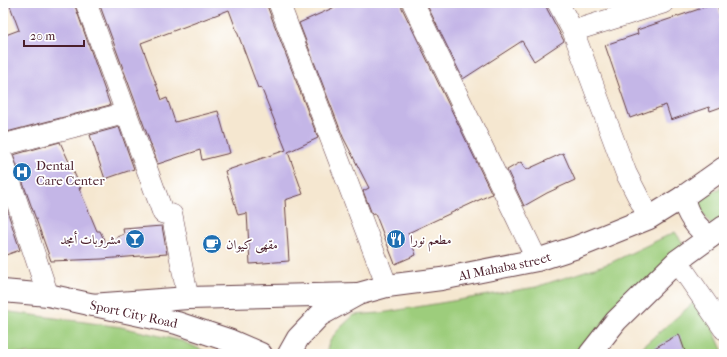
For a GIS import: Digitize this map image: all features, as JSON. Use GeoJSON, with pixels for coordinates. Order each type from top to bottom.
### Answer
{"type":"FeatureCollection","features":[{"type":"Feature","properties":{"kind":"main road","name":"Al Mahaba street"},"geometry":{"type":"LineString","coordinates":[[289,354],[298,338],[320,315],[358,294],[387,286],[441,279],[537,260],[577,247],[649,218],[683,197],[724,168]]}},
{"type":"Feature","properties":{"kind":"main road"},"geometry":{"type":"LineString","coordinates":[[683,197],[685,207],[695,224],[717,232]]}},
{"type":"Feature","properties":{"kind":"main road"},"geometry":{"type":"LineString","coordinates":[[590,354],[616,321],[677,261],[717,232]]}},
{"type":"Feature","properties":{"kind":"main road","name":"Sport City Road"},"geometry":{"type":"LineString","coordinates":[[3,292],[48,295],[177,323],[231,341],[261,354]]}},
{"type":"Feature","properties":{"kind":"main road"},"geometry":{"type":"LineString","coordinates":[[91,305],[188,298],[358,294]]}},
{"type":"Feature","properties":{"kind":"street"},"geometry":{"type":"LineString","coordinates":[[86,3],[163,213],[172,214],[188,298]]}},
{"type":"Feature","properties":{"kind":"street"},"geometry":{"type":"LineString","coordinates":[[414,3],[537,260]]}},
{"type":"Feature","properties":{"kind":"street"},"geometry":{"type":"LineString","coordinates":[[558,3],[573,31],[626,173],[649,218]]}},
{"type":"Feature","properties":{"kind":"street"},"geometry":{"type":"LineString","coordinates":[[573,31],[663,3]]}},
{"type":"Feature","properties":{"kind":"street"},"geometry":{"type":"LineString","coordinates":[[282,5],[387,286]]}},
{"type":"Feature","properties":{"kind":"street"},"geometry":{"type":"LineString","coordinates":[[3,145],[126,113]]}},
{"type":"Feature","properties":{"kind":"street"},"geometry":{"type":"LineString","coordinates":[[3,160],[48,295]]}},
{"type":"Feature","properties":{"kind":"street"},"geometry":{"type":"LineString","coordinates":[[677,261],[724,329]]}},
{"type":"Feature","properties":{"kind":"green space"},"geometry":{"type":"Polygon","coordinates":[[[724,185],[724,221],[713,228],[696,203],[724,185]]]}},
{"type":"Feature","properties":{"kind":"green space"},"geometry":{"type":"Polygon","coordinates":[[[675,232],[688,250],[640,287],[577,354],[327,354],[327,348],[332,337],[354,315],[381,313],[536,287],[610,263],[675,232]]]}},
{"type":"Feature","properties":{"kind":"green space"},"geometry":{"type":"Polygon","coordinates":[[[699,298],[724,354],[634,354],[699,298]]]}},
{"type":"Feature","properties":{"kind":"green space"},"geometry":{"type":"Polygon","coordinates":[[[3,311],[121,327],[182,341],[211,354],[3,354],[3,311]]]}},
{"type":"Feature","properties":{"kind":"building"},"geometry":{"type":"Polygon","coordinates":[[[9,3],[74,3],[110,105],[3,133],[3,36],[19,30],[9,3]]]}},
{"type":"Feature","properties":{"kind":"building"},"geometry":{"type":"Polygon","coordinates":[[[99,3],[266,3],[318,138],[288,152],[303,194],[285,200],[289,261],[250,264],[247,213],[238,215],[225,171],[286,150],[261,87],[258,88],[229,10],[141,43],[162,100],[167,98],[175,122],[218,111],[230,153],[202,160],[200,150],[158,164],[99,3]]]}},
{"type":"Feature","properties":{"kind":"building"},"geometry":{"type":"Polygon","coordinates":[[[344,3],[401,3],[402,8],[492,194],[408,233],[416,255],[395,264],[375,213],[372,214],[363,191],[369,188],[343,137],[299,23],[344,3]]]}},
{"type":"Feature","properties":{"kind":"building"},"geometry":{"type":"Polygon","coordinates":[[[426,3],[546,3],[547,9],[564,41],[534,61],[522,41],[463,79],[426,3]]]}},
{"type":"Feature","properties":{"kind":"building"},"geometry":{"type":"Polygon","coordinates":[[[717,3],[722,19],[719,20],[724,35],[724,106],[710,111],[709,107],[671,120],[666,105],[630,118],[605,45],[638,34],[637,30],[717,3]]]}},
{"type":"Feature","properties":{"kind":"building"},"geometry":{"type":"Polygon","coordinates":[[[119,127],[134,169],[105,179],[90,135],[119,127]]]}},
{"type":"Feature","properties":{"kind":"building"},"geometry":{"type":"Polygon","coordinates":[[[60,142],[81,188],[79,188],[97,231],[100,231],[105,242],[124,234],[123,229],[162,226],[167,254],[51,261],[13,155],[60,142]]]}},
{"type":"Feature","properties":{"kind":"building"},"geometry":{"type":"Polygon","coordinates":[[[563,153],[575,180],[524,206],[507,170],[521,162],[526,170],[563,153]]]}},
{"type":"Feature","properties":{"kind":"building"},"geometry":{"type":"Polygon","coordinates":[[[3,198],[20,250],[3,256],[3,198]]]}},
{"type":"Feature","properties":{"kind":"building"},"geometry":{"type":"Polygon","coordinates":[[[679,334],[686,354],[644,354],[679,334]]]}},
{"type":"Feature","properties":{"kind":"place","name":"Dental Care Center"},"geometry":{"type":"Point","coordinates":[22,172]}},
{"type":"Feature","properties":{"kind":"place","name":"مشروبات أمجد"},"geometry":{"type":"Point","coordinates":[135,239]}},
{"type":"Feature","properties":{"kind":"place","name":"مطعم نورا"},"geometry":{"type":"Point","coordinates":[396,239]}},
{"type":"Feature","properties":{"kind":"place","name":"مقهى كيوان"},"geometry":{"type":"Point","coordinates":[212,244]}}]}
